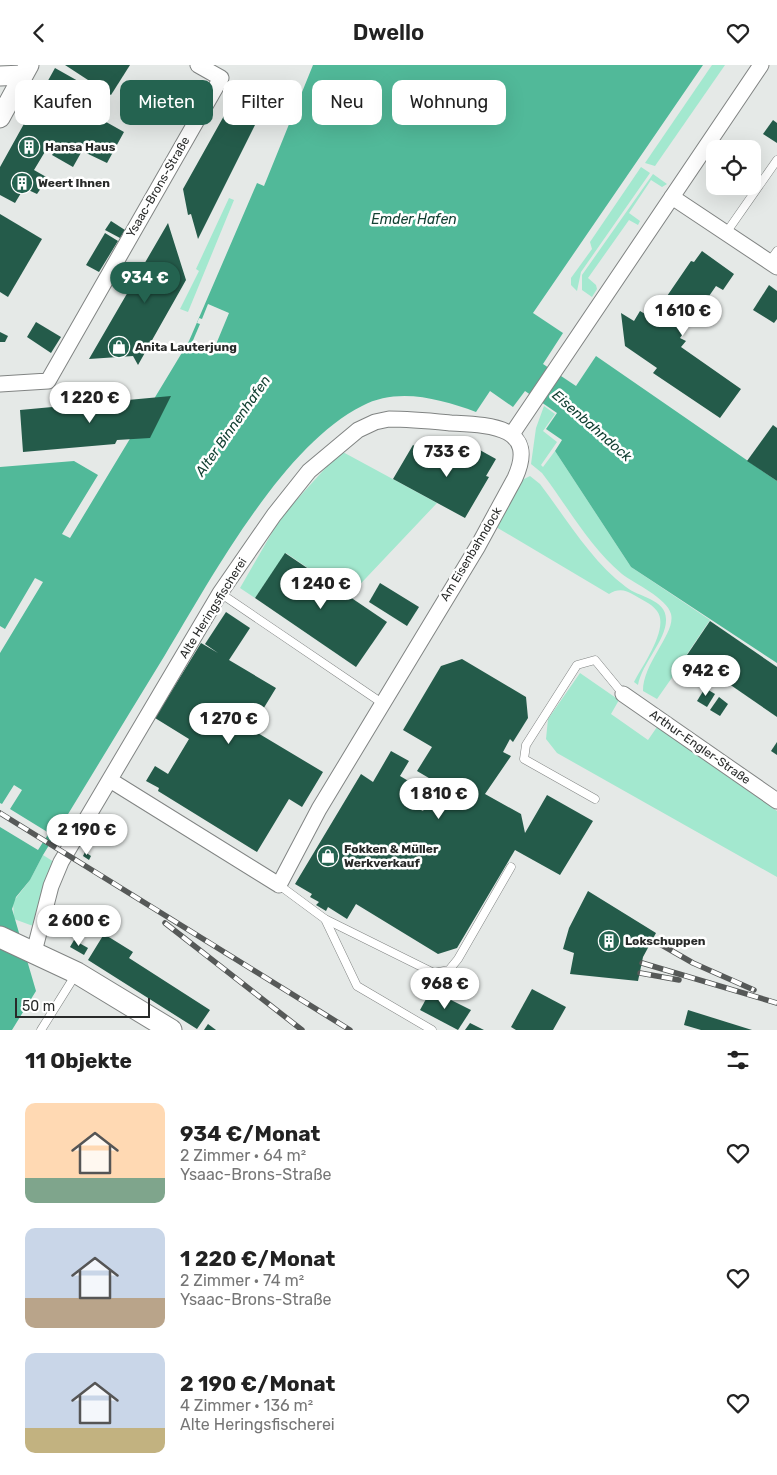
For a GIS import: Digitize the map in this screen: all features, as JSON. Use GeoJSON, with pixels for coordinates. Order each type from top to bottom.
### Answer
{"type":"FeatureCollection","features":[{"type":"Feature","properties":{"kind":"main road"},"geometry":{"type":"LineString","coordinates":[[0,937],[77,973],[171,1030]]}},
{"type":"Feature","properties":{"kind":"street","name":"Ysaac-Brons-Straße"},"geometry":{"type":"LineString","coordinates":[[0,384],[48,381],[221,78],[198,65]]}},
{"type":"Feature","properties":{"kind":"street"},"geometry":{"type":"LineString","coordinates":[[512,434],[761,65]]}},
{"type":"Feature","properties":{"kind":"street"},"geometry":{"type":"LineString","coordinates":[[0,76],[22,68]]}},
{"type":"Feature","properties":{"kind":"street"},"geometry":{"type":"LineString","coordinates":[[0,118],[22,68]]}},
{"type":"Feature","properties":{"kind":"street"},"geometry":{"type":"LineString","coordinates":[[672,197],[726,233],[774,260]]}},
{"type":"Feature","properties":{"kind":"street","name":"Alte Heringsfischerei"},"geometry":{"type":"LineString","coordinates":[[29,950],[55,875],[85,819],[220,593],[274,515],[309,471],[358,430],[375,422],[404,419],[492,425],[512,434]]}},
{"type":"Feature","properties":{"kind":"street","name":"Am Eisenbahndock"},"geometry":{"type":"LineString","coordinates":[[279,885],[319,809],[478,546],[515,478],[519,468],[520,448],[512,434]]}},
{"type":"Feature","properties":{"kind":"street","name":"Arthur-Engler-Straße"},"geometry":{"type":"LineString","coordinates":[[623,694],[777,801]]}},
{"type":"Feature","properties":{"kind":"street"},"geometry":{"type":"LineString","coordinates":[[110,780],[279,885]]}},
{"type":"Feature","properties":{"kind":"lane"},"geometry":{"type":"LineString","coordinates":[[726,233],[777,160]]}},
{"type":"Feature","properties":{"kind":"lane"},"geometry":{"type":"LineString","coordinates":[[220,593],[382,703]]}},
{"type":"Feature","properties":{"kind":"lane"},"geometry":{"type":"LineString","coordinates":[[595,799],[524,759],[526,745],[577,665],[595,660],[623,694]]}},
{"type":"Feature","properties":{"kind":"lane"},"geometry":{"type":"LineString","coordinates":[[279,885],[326,919],[434,973],[448,970],[458,959],[511,867]]}},
{"type":"Feature","properties":{"kind":"lane"},"geometry":{"type":"LineString","coordinates":[[326,919],[357,986],[432,1030]]}},
{"type":"Feature","properties":{"kind":"lane"},"geometry":{"type":"LineString","coordinates":[[41,1030],[77,973]]}},
{"type":"Feature","properties":{"kind":"shaded area"},"geometry":{"type":"Polygon","coordinates":[[[712,65],[725,65],[655,166],[645,163],[712,65]]]}},
{"type":"Feature","properties":{"kind":"shaded area"},"geometry":{"type":"Polygon","coordinates":[[[641,167],[650,173],[581,272],[577,291],[571,285],[571,278],[592,249],[590,242],[641,167]]]}},
{"type":"Feature","properties":{"kind":"shaded area"},"geometry":{"type":"Polygon","coordinates":[[[653,174],[667,184],[662,187],[651,180],[629,213],[640,221],[638,225],[629,220],[588,278],[596,285],[597,289],[592,297],[582,290],[582,275],[653,174]]]}},
{"type":"Feature","properties":{"kind":"shaded area"},"geometry":{"type":"Polygon","coordinates":[[[229,198],[234,200],[188,312],[180,309],[199,271],[196,269],[229,198]]]}},
{"type":"Feature","properties":{"kind":"shaded area"},"geometry":{"type":"Polygon","coordinates":[[[544,406],[555,414],[543,431],[557,442],[541,465],[543,467],[555,451],[631,567],[710,620],[687,654],[701,664],[692,678],[678,669],[657,699],[643,691],[644,680],[669,630],[671,614],[663,602],[622,574],[610,563],[589,539],[542,473],[531,464],[536,428],[544,406]]]}},
{"type":"Feature","properties":{"kind":"shaded area"},"geometry":{"type":"Polygon","coordinates":[[[341,451],[437,503],[349,596],[286,553],[255,598],[240,588],[281,517],[341,451]]]}},
{"type":"Feature","properties":{"kind":"shaded area"},"geometry":{"type":"Polygon","coordinates":[[[530,476],[540,484],[601,565],[626,587],[657,603],[665,612],[666,619],[663,635],[644,668],[638,685],[634,682],[658,637],[660,618],[655,608],[625,591],[619,590],[609,594],[496,527],[522,480],[530,476]]]}},
{"type":"Feature","properties":{"kind":"shaded area"},"geometry":{"type":"Polygon","coordinates":[[[580,673],[619,700],[611,714],[648,740],[657,727],[777,811],[777,877],[557,753],[546,739],[548,719],[580,673]]]}},
{"type":"Feature","properties":{"kind":"shaded area"},"geometry":{"type":"Polygon","coordinates":[[[43,855],[54,862],[33,926],[14,919],[13,902],[30,880],[43,855]]]}},
{"type":"Feature","properties":{"kind":"water","name":"Emder Hafen"},"geometry":{"type":"Polygon","coordinates":[[[313,65],[703,65],[533,313],[563,333],[543,364],[576,386],[596,356],[777,481],[777,663],[631,567],[555,451],[562,440],[546,429],[557,413],[525,391],[513,407],[490,391],[476,412],[434,399],[404,396],[376,400],[362,406],[332,425],[304,451],[277,482],[251,517],[226,553],[43,855],[30,880],[16,897],[12,909],[36,991],[12,1030],[0,1030],[0,653],[43,582],[35,578],[5,629],[0,626],[0,467],[74,461],[98,475],[62,534],[70,538],[189,341],[257,183],[264,186],[289,125],[302,125],[302,92],[313,65]]]}},
{"type":"Feature","properties":{"kind":"pier"},"geometry":{"type":"Polygon","coordinates":[[[208,304],[229,313],[212,354],[191,345],[200,324],[197,323],[199,318],[202,319],[208,304]]]}},
{"type":"Feature","properties":{"kind":"pier"},"geometry":{"type":"Polygon","coordinates":[[[14,785],[22,790],[10,809],[49,833],[38,850],[0,827],[0,803],[2,804],[14,785]]]}},
{"type":"Feature","properties":{"kind":"building"},"geometry":{"type":"Polygon","coordinates":[[[65,65],[130,65],[111,95],[110,80],[88,80],[65,65]]]}},
{"type":"Feature","properties":{"kind":"building"},"geometry":{"type":"Polygon","coordinates":[[[55,68],[76,80],[48,80],[55,68]]]}},
{"type":"Feature","properties":{"kind":"building"},"geometry":{"type":"Polygon","coordinates":[[[223,118],[223,125],[255,125],[198,239],[191,214],[188,215],[183,189],[223,118]]]}},
{"type":"Feature","properties":{"kind":"building"},"geometry":{"type":"Polygon","coordinates":[[[773,120],[777,123],[777,143],[763,134],[773,120]]]}},
{"type":"Feature","properties":{"kind":"building"},"geometry":{"type":"Polygon","coordinates":[[[110,124],[124,132],[107,163],[82,151],[73,167],[52,155],[56,149],[49,145],[34,170],[48,178],[37,194],[24,188],[15,203],[0,195],[0,167],[23,125],[110,124]]]}},
{"type":"Feature","properties":{"kind":"building"},"geometry":{"type":"Polygon","coordinates":[[[0,214],[42,239],[8,297],[0,292],[0,214]]]}},
{"type":"Feature","properties":{"kind":"building"},"geometry":{"type":"Polygon","coordinates":[[[111,221],[125,230],[120,238],[105,230],[111,221]]]}},
{"type":"Feature","properties":{"kind":"building"},"geometry":{"type":"Polygon","coordinates":[[[168,223],[186,280],[138,365],[133,356],[89,359],[168,223]]]}},
{"type":"Feature","properties":{"kind":"building"},"geometry":{"type":"Polygon","coordinates":[[[105,233],[118,241],[99,272],[86,265],[105,233]]]}},
{"type":"Feature","properties":{"kind":"building"},"geometry":{"type":"Polygon","coordinates":[[[702,251],[734,274],[723,290],[716,286],[680,338],[686,341],[681,347],[741,389],[720,418],[653,373],[657,368],[625,346],[621,313],[634,321],[640,311],[652,318],[691,261],[694,262],[702,251]]]}},
{"type":"Feature","properties":{"kind":"building"},"geometry":{"type":"Polygon","coordinates":[[[769,285],[777,291],[777,319],[774,323],[753,310],[769,285]]]}},
{"type":"Feature","properties":{"kind":"building"},"geometry":{"type":"Polygon","coordinates":[[[36,322],[61,337],[51,353],[27,337],[36,322]]]}},
{"type":"Feature","properties":{"kind":"building"},"geometry":{"type":"Polygon","coordinates":[[[0,332],[8,336],[5,342],[0,342],[0,332]]]}},
{"type":"Feature","properties":{"kind":"building"},"geometry":{"type":"Polygon","coordinates":[[[171,396],[150,438],[117,440],[115,444],[23,452],[20,410],[171,396]]]}},
{"type":"Feature","properties":{"kind":"building"},"geometry":{"type":"Polygon","coordinates":[[[773,425],[777,428],[777,481],[747,461],[773,425]]]}},
{"type":"Feature","properties":{"kind":"building"},"geometry":{"type":"Polygon","coordinates":[[[469,444],[496,459],[486,476],[489,477],[465,518],[393,479],[413,445],[453,468],[469,444]]]}},
{"type":"Feature","properties":{"kind":"building"},"geometry":{"type":"Polygon","coordinates":[[[285,553],[387,622],[356,667],[255,598],[285,553]]]}},
{"type":"Feature","properties":{"kind":"building"},"geometry":{"type":"Polygon","coordinates":[[[380,583],[419,607],[407,626],[369,602],[380,583]]]}},
{"type":"Feature","properties":{"kind":"building"},"geometry":{"type":"Polygon","coordinates":[[[226,612],[250,628],[229,660],[276,688],[251,729],[323,772],[302,807],[289,799],[257,852],[158,791],[159,788],[146,781],[155,766],[168,774],[189,739],[155,718],[201,643],[218,653],[205,644],[226,612]]]}},
{"type":"Feature","properties":{"kind":"building"},"geometry":{"type":"Polygon","coordinates":[[[710,621],[777,667],[777,717],[687,655],[710,621]]]}},
{"type":"Feature","properties":{"kind":"building"},"geometry":{"type":"Polygon","coordinates":[[[462,659],[526,697],[528,718],[513,742],[510,739],[503,752],[511,756],[485,794],[521,814],[525,833],[547,795],[593,821],[560,875],[515,850],[457,948],[438,954],[356,904],[347,919],[328,907],[326,911],[316,905],[319,902],[310,897],[312,894],[295,884],[361,774],[373,782],[391,751],[409,761],[400,776],[427,792],[417,808],[423,811],[439,784],[417,771],[432,747],[403,730],[441,666],[462,659]]]}},
{"type":"Feature","properties":{"kind":"building"},"geometry":{"type":"Polygon","coordinates":[[[705,688],[715,694],[707,707],[697,701],[705,688]]]}},
{"type":"Feature","properties":{"kind":"building"},"geometry":{"type":"Polygon","coordinates":[[[719,697],[728,704],[720,716],[710,710],[719,697]]]}},
{"type":"Feature","properties":{"kind":"building"},"geometry":{"type":"Polygon","coordinates":[[[777,742],[777,755],[771,751],[777,742]]]}},
{"type":"Feature","properties":{"kind":"building"},"geometry":{"type":"Polygon","coordinates":[[[85,852],[91,856],[89,860],[83,856],[85,852]]]}},
{"type":"Feature","properties":{"kind":"building","name":"Lokschuppen"},"geometry":{"type":"Polygon","coordinates":[[[588,891],[656,933],[643,957],[638,981],[570,974],[574,953],[563,949],[569,928],[588,891]]]}},
{"type":"Feature","properties":{"kind":"building"},"geometry":{"type":"Polygon","coordinates":[[[104,934],[133,952],[129,958],[210,1010],[197,1029],[88,960],[104,934]]]}},
{"type":"Feature","properties":{"kind":"building"},"geometry":{"type":"Polygon","coordinates":[[[74,940],[88,948],[84,955],[70,947],[74,940]]]}},
{"type":"Feature","properties":{"kind":"building"},"geometry":{"type":"Polygon","coordinates":[[[532,989],[566,1007],[553,1030],[516,1030],[511,1027],[532,989]]]}},
{"type":"Feature","properties":{"kind":"building"},"geometry":{"type":"Polygon","coordinates":[[[431,990],[471,1010],[458,1030],[420,1010],[431,990]]]}},
{"type":"Feature","properties":{"kind":"building"},"geometry":{"type":"Polygon","coordinates":[[[688,1010],[752,1030],[701,1030],[684,1025],[688,1010]]]}},
{"type":"Feature","properties":{"kind":"building"},"geometry":{"type":"Polygon","coordinates":[[[470,1023],[484,1030],[465,1030],[470,1023]]]}},
{"type":"Feature","properties":{"kind":"building"},"geometry":{"type":"Polygon","coordinates":[[[208,1024],[216,1030],[204,1030],[208,1024]]]}},
{"type":"Feature","properties":{"kind":"railway"},"geometry":{"type":"LineString","coordinates":[[0,813],[350,1030]]}},
{"type":"Feature","properties":{"kind":"railway"},"geometry":{"type":"LineString","coordinates":[[165,923],[302,1030]]}},
{"type":"Feature","properties":{"kind":"railway"},"geometry":{"type":"LineString","coordinates":[[653,940],[693,963],[754,990]]}},
{"type":"Feature","properties":{"kind":"railway"},"geometry":{"type":"LineString","coordinates":[[642,963],[777,1003]]}},
{"type":"Feature","properties":{"kind":"railway"},"geometry":{"type":"LineString","coordinates":[[640,973],[679,980]]}},
{"type":"Feature","properties":{"kind":"place","name":"Hansa Haus"},"geometry":{"type":"Point","coordinates":[29,147]}},
{"type":"Feature","properties":{"kind":"place","name":"Weert Ihnen"},"geometry":{"type":"Point","coordinates":[22,183]}},
{"type":"Feature","properties":{"kind":"place","name":"Anita Lauterjung"},"geometry":{"type":"Point","coordinates":[119,347]}},
{"type":"Feature","properties":{"kind":"place","name":"Fokken & Müller Werkverkauf"},"geometry":{"type":"Point","coordinates":[328,856]}},
{"type":"Feature","properties":{"kind":"place","name":"Lokschuppen"},"geometry":{"type":"Point","coordinates":[609,941]}},
{"type":"Feature","properties":{"kind":"water label","name":"Alter Binnenhafen"},"geometry":{"type":"Point","coordinates":[233,426]}},
{"type":"Feature","properties":{"kind":"water label","name":"Eisenbahndock"},"geometry":{"type":"Point","coordinates":[592,426]}}]}
